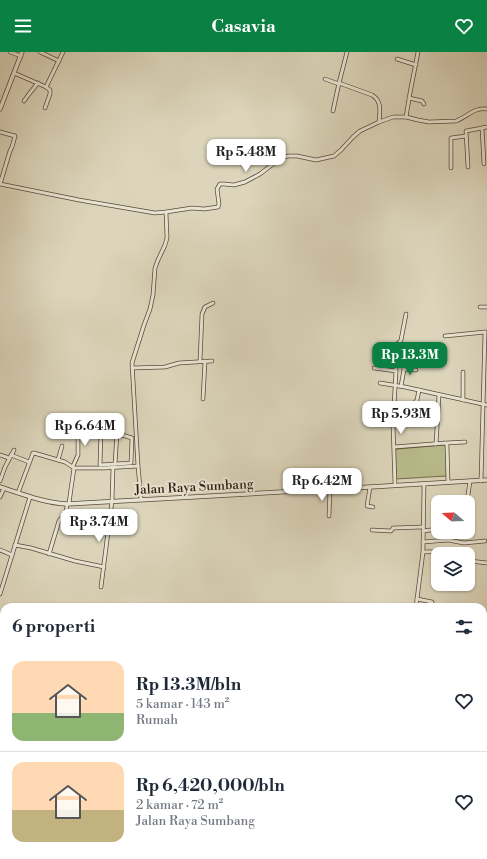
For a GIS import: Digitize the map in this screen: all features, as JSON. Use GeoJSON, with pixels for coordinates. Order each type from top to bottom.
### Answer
{"type":"FeatureCollection","features":[{"type":"Feature","properties":{"kind":"street"},"geometry":{"type":"LineString","coordinates":[[0,109],[22,54],[10,52]]}},
{"type":"Feature","properties":{"kind":"street"},"geometry":{"type":"LineString","coordinates":[[40,52],[59,61]]}},
{"type":"Feature","properties":{"kind":"street"},"geometry":{"type":"LineString","coordinates":[[46,87],[63,52]]}},
{"type":"Feature","properties":{"kind":"street"},"geometry":{"type":"LineString","coordinates":[[333,111],[347,52]]}},
{"type":"Feature","properties":{"kind":"street"},"geometry":{"type":"LineString","coordinates":[[406,116],[418,52]]}},
{"type":"Feature","properties":{"kind":"street"},"geometry":{"type":"LineString","coordinates":[[397,60],[416,65]]}},
{"type":"Feature","properties":{"kind":"street"},"geometry":{"type":"LineString","coordinates":[[14,73],[38,83],[50,90],[45,108]]}},
{"type":"Feature","properties":{"kind":"street"},"geometry":{"type":"LineString","coordinates":[[325,79],[376,97],[379,102],[379,122]]}},
{"type":"Feature","properties":{"kind":"street"},"geometry":{"type":"LineString","coordinates":[[24,101],[38,83]]}},
{"type":"Feature","properties":{"kind":"street"},"geometry":{"type":"LineString","coordinates":[[409,98],[418,100],[424,104]]}},
{"type":"Feature","properties":{"kind":"street"},"geometry":{"type":"LineString","coordinates":[[0,132],[15,136],[0,184],[137,210],[166,212],[192,208],[204,209],[218,207],[217,189],[220,184],[234,185],[245,182],[260,174],[277,161],[288,156],[297,156],[316,160],[334,156],[356,134],[379,122],[398,116],[406,116],[429,122],[456,122],[474,110],[487,109]]}},
{"type":"Feature","properties":{"kind":"street"},"geometry":{"type":"LineString","coordinates":[[468,167],[467,131],[487,127]]}},
{"type":"Feature","properties":{"kind":"street"},"geometry":{"type":"LineString","coordinates":[[482,128],[484,164]]}},
{"type":"Feature","properties":{"kind":"street"},"geometry":{"type":"LineString","coordinates":[[451,168],[451,138],[466,136]]}},
{"type":"Feature","properties":{"kind":"street"},"geometry":{"type":"LineString","coordinates":[[141,499],[132,368],[133,360],[150,309],[153,295],[155,268],[167,238],[166,212]]}},
{"type":"Feature","properties":{"kind":"street"},"geometry":{"type":"LineString","coordinates":[[200,361],[202,314],[205,307],[212,303]]}},
{"type":"Feature","properties":{"kind":"street"},"geometry":{"type":"LineString","coordinates":[[480,307],[487,307]]}},
{"type":"Feature","properties":{"kind":"street"},"geometry":{"type":"LineString","coordinates":[[395,485],[393,424],[396,386],[395,346],[401,340],[406,314]]}},
{"type":"Feature","properties":{"kind":"street"},"geometry":{"type":"LineString","coordinates":[[445,336],[486,332],[486,368],[482,404],[481,480]]}},
{"type":"Feature","properties":{"kind":"street"},"geometry":{"type":"LineString","coordinates":[[203,399],[205,361]]}},
{"type":"Feature","properties":{"kind":"street"},"geometry":{"type":"LineString","coordinates":[[132,368],[165,367],[179,363],[212,361]]}},
{"type":"Feature","properties":{"kind":"street"},"geometry":{"type":"LineString","coordinates":[[401,386],[404,364]]}},
{"type":"Feature","properties":{"kind":"street"},"geometry":{"type":"LineString","coordinates":[[374,368],[396,371]]}},
{"type":"Feature","properties":{"kind":"street"},"geometry":{"type":"LineString","coordinates":[[404,369],[416,370]]}},
{"type":"Feature","properties":{"kind":"street"},"geometry":{"type":"LineString","coordinates":[[463,372],[463,400]]}},
{"type":"Feature","properties":{"kind":"street"},"geometry":{"type":"LineString","coordinates":[[380,383],[401,386],[487,405]]}},
{"type":"Feature","properties":{"kind":"street"},"geometry":{"type":"LineString","coordinates":[[413,425],[414,403],[417,400],[419,390]]}},
{"type":"Feature","properties":{"kind":"street"},"geometry":{"type":"LineString","coordinates":[[436,444],[439,395]]}},
{"type":"Feature","properties":{"kind":"street"},"geometry":{"type":"LineString","coordinates":[[406,416],[421,416],[422,414],[426,414]]}},
{"type":"Feature","properties":{"kind":"street"},"geometry":{"type":"LineString","coordinates":[[49,554],[60,518],[65,515],[68,503],[74,467],[78,455],[78,423]]}},
{"type":"Feature","properties":{"kind":"street"},"geometry":{"type":"LineString","coordinates":[[101,429],[117,433],[132,438],[131,463],[114,466],[100,465],[101,429]]}},
{"type":"Feature","properties":{"kind":"street"},"geometry":{"type":"LineString","coordinates":[[101,586],[112,501],[117,433]]}},
{"type":"Feature","properties":{"kind":"street"},"geometry":{"type":"LineString","coordinates":[[394,447],[465,442]]}},
{"type":"Feature","properties":{"kind":"street"},"geometry":{"type":"LineString","coordinates":[[446,443],[448,482]]}},
{"type":"Feature","properties":{"kind":"street"},"geometry":{"type":"LineString","coordinates":[[58,460],[62,446]]}},
{"type":"Feature","properties":{"kind":"street"},"geometry":{"type":"LineString","coordinates":[[132,446],[138,446]]}},
{"type":"Feature","properties":{"kind":"street"},"geometry":{"type":"LineString","coordinates":[[0,481],[14,450]]}},
{"type":"Feature","properties":{"kind":"street"},"geometry":{"type":"LineString","coordinates":[[18,492],[33,453],[65,462],[74,467],[138,466]]}},
{"type":"Feature","properties":{"kind":"street"},"geometry":{"type":"LineString","coordinates":[[0,455],[29,462]]}},
{"type":"Feature","properties":{"kind":"street","name":"Jalan Raya Sumbang"},"geometry":{"type":"LineString","coordinates":[[2,488],[47,502],[68,503],[487,480]]}},
{"type":"Feature","properties":{"kind":"street"},"geometry":{"type":"LineString","coordinates":[[468,495],[470,481]]}},
{"type":"Feature","properties":{"kind":"street"},"geometry":{"type":"LineString","coordinates":[[416,603],[423,552],[424,484]]}},
{"type":"Feature","properties":{"kind":"street"},"geometry":{"type":"LineString","coordinates":[[370,487],[367,506],[373,508]]}},
{"type":"Feature","properties":{"kind":"street"},"geometry":{"type":"LineString","coordinates":[[0,497],[2,488]]}},
{"type":"Feature","properties":{"kind":"street"},"geometry":{"type":"LineString","coordinates":[[329,516],[330,489]]}},
{"type":"Feature","properties":{"kind":"street"},"geometry":{"type":"LineString","coordinates":[[0,594],[30,496]]}},
{"type":"Feature","properties":{"kind":"street"},"geometry":{"type":"LineString","coordinates":[[372,530],[391,532],[393,528],[431,529]]}},
{"type":"Feature","properties":{"kind":"street"},"geometry":{"type":"LineString","coordinates":[[423,542],[448,540],[464,543],[485,541]]}},
{"type":"Feature","properties":{"kind":"street"},"geometry":{"type":"LineString","coordinates":[[15,545],[104,567]]}},
{"type":"Feature","properties":{"kind":"street"},"geometry":{"type":"LineString","coordinates":[[0,550],[12,555]]}},
{"type":"Feature","properties":{"kind":"street"},"geometry":{"type":"LineString","coordinates":[[423,552],[431,552]]}},
{"type":"Feature","properties":{"kind":"street"},"geometry":{"type":"LineString","coordinates":[[475,562],[487,563]]}},
{"type":"Feature","properties":{"kind":"street"},"geometry":{"type":"LineString","coordinates":[[417,599],[433,603]]}},
{"type":"Feature","properties":{"kind":"green space"},"geometry":{"type":"Polygon","coordinates":[[[444,445],[446,447],[447,476],[395,479],[395,450],[444,445]]]}}]}
